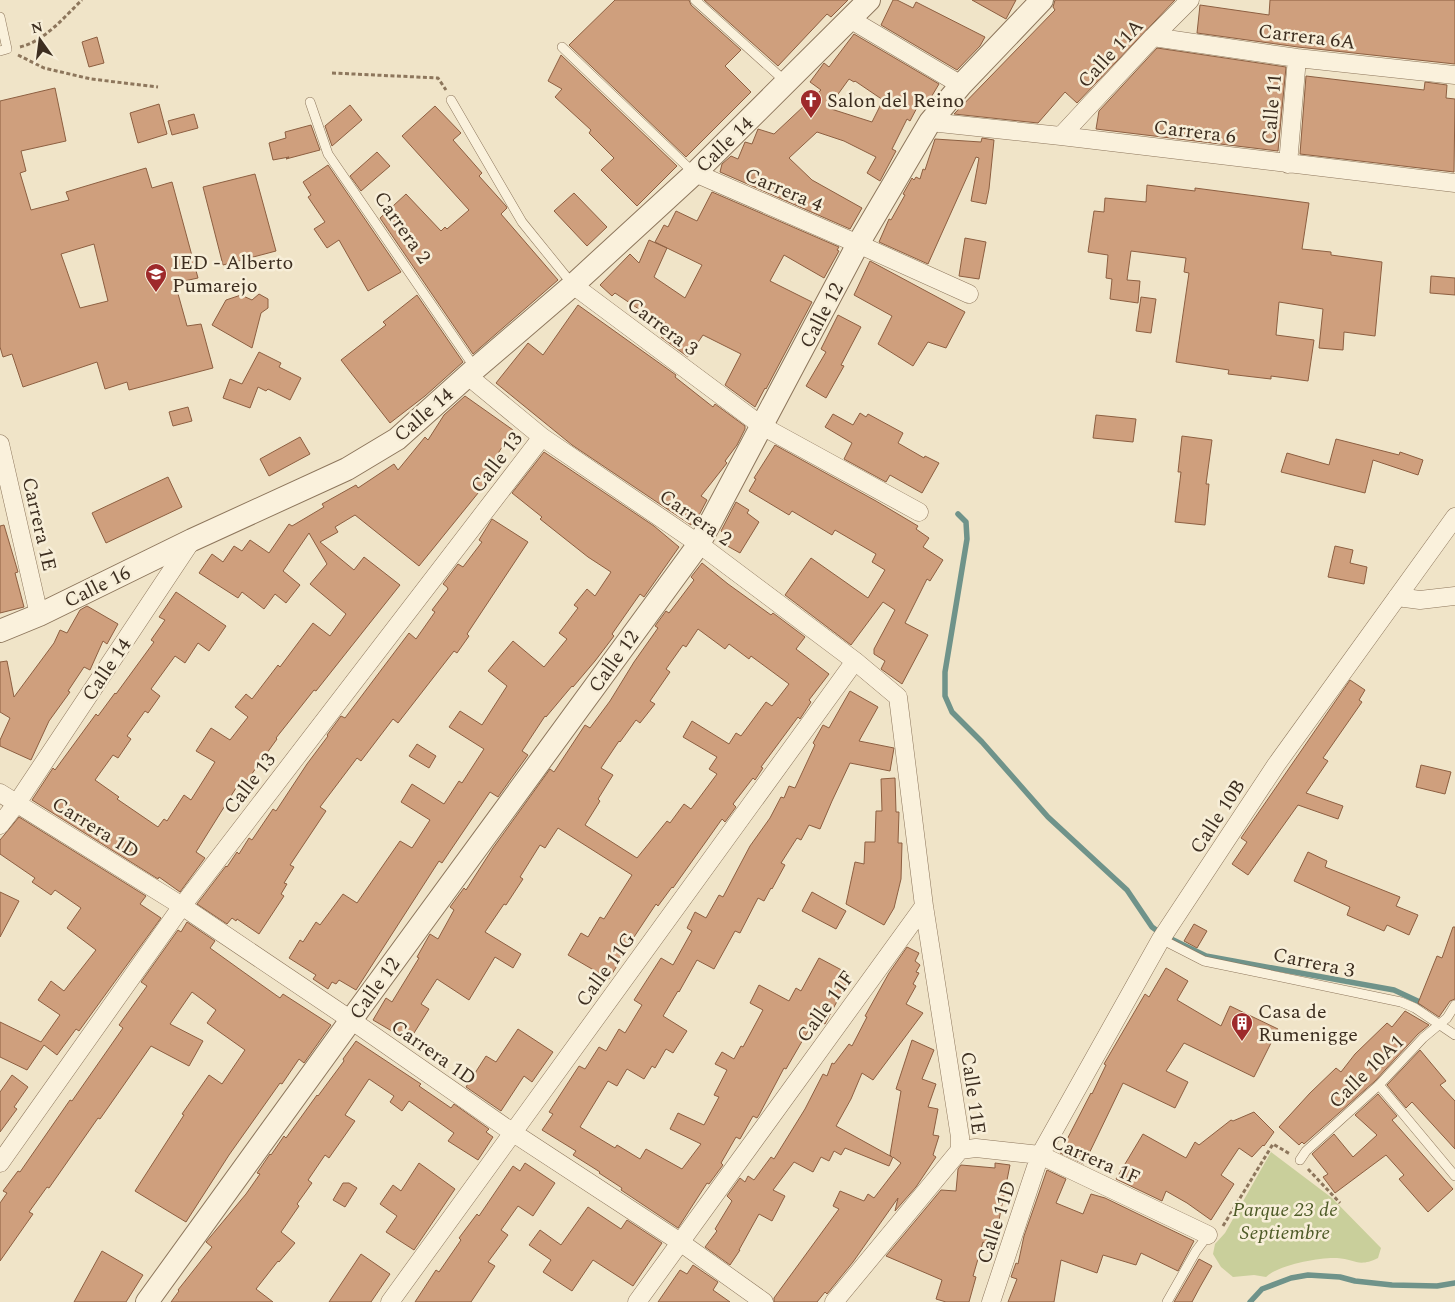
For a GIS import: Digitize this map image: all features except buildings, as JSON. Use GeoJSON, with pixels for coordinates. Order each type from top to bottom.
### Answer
{"type":"FeatureCollection","features":[{"type":"Feature","properties":{"kind":"street","name":"Calle 14"},"geometry":{"type":"LineString","coordinates":[[0,825],[17,803],[192,540],[346,469],[398,439],[573,285],[694,173],[869,0]]}},
{"type":"Feature","properties":{"kind":"street","name":"Calle 12"},"geometry":{"type":"LineString","coordinates":[[147,1302],[699,544],[858,244],[930,122],[961,85],[1042,0]]}},
{"type":"Feature","properties":{"kind":"street","name":"Calle 11A"},"geometry":{"type":"LineString","coordinates":[[1061,136],[1190,0]]}},
{"type":"Feature","properties":{"kind":"street"},"geometry":{"type":"LineString","coordinates":[[850,19],[961,85]]}},
{"type":"Feature","properties":{"kind":"street","name":"Carrera 6A"},"geometry":{"type":"LineString","coordinates":[[1153,37],[1297,58],[1455,74]]}},
{"type":"Feature","properties":{"kind":"street","name":"Calle 11"},"geometry":{"type":"LineString","coordinates":[[1288,164],[1297,58]]}},
{"type":"Feature","properties":{"kind":"street","name":"Carrera 6"},"geometry":{"type":"LineString","coordinates":[[930,122],[1455,183]]}},
{"type":"Feature","properties":{"kind":"street","name":"Carrera 4"},"geometry":{"type":"LineString","coordinates":[[694,173],[969,294]]}},
{"type":"Feature","properties":{"kind":"street","name":"Carrera 3"},"geometry":{"type":"LineString","coordinates":[[573,285],[762,426],[919,512]]}},
{"type":"Feature","properties":{"kind":"street","name":"Carrera 2"},"geometry":{"type":"LineString","coordinates":[[472,372],[542,437],[699,544],[855,661],[898,697],[924,906]]}},
{"type":"Feature","properties":{"kind":"street","name":"Calle 13"},"geometry":{"type":"LineString","coordinates":[[0,1164],[182,906],[542,437]]}},
{"type":"Feature","properties":{"kind":"street","name":"Carrera 1E"},"geometry":{"type":"LineString","coordinates":[[0,444],[5,492],[39,614]]}},
{"type":"Feature","properties":{"kind":"street","name":"Calle 10B"},"geometry":{"type":"LineString","coordinates":[[1040,1155],[1161,939],[1276,765],[1455,517]]}},
{"type":"Feature","properties":{"kind":"street","name":"Calle 16"},"geometry":{"type":"LineString","coordinates":[[0,631],[192,540]]}},
{"type":"Feature","properties":{"kind":"street"},"geometry":{"type":"LineString","coordinates":[[1397,597],[1420,600],[1455,596]]}},
{"type":"Feature","properties":{"kind":"street","name":"Calle 11G"},"geometry":{"type":"LineString","coordinates":[[390,1302],[855,661]]}},
{"type":"Feature","properties":{"kind":"street","name":"Carrera 1D"},"geometry":{"type":"LineString","coordinates":[[0,793],[182,906],[512,1132],[680,1242],[764,1302]]}},
{"type":"Feature","properties":{"kind":"street","name":"Calle 11E"},"geometry":{"type":"LineString","coordinates":[[834,1302],[960,1150],[960,1137],[924,906]]}},
{"type":"Feature","properties":{"kind":"street","name":"Calle 11F"},"geometry":{"type":"LineString","coordinates":[[637,1302],[924,906]]}},
{"type":"Feature","properties":{"kind":"street","name":"Carrera 1F"},"geometry":{"type":"LineString","coordinates":[[960,1150],[976,1148],[1040,1155],[1208,1235]]}},
{"type":"Feature","properties":{"kind":"street","name":"Calle 11D"},"geometry":{"type":"LineString","coordinates":[[991,1302],[1040,1155]]}},
{"type":"Feature","properties":{"kind":"lane"},"geometry":{"type":"LineString","coordinates":[[695,0],[786,83]]}},
{"type":"Feature","properties":{"kind":"lane"},"geometry":{"type":"LineString","coordinates":[[0,17],[3,50]]}},
{"type":"Feature","properties":{"kind":"lane","name":"Carrera 4"},"geometry":{"type":"LineString","coordinates":[[562,47],[694,173]]}},
{"type":"Feature","properties":{"kind":"lane","name":"Carrera 3"},"geometry":{"type":"LineString","coordinates":[[451,100],[522,222],[573,285]]}},
{"type":"Feature","properties":{"kind":"lane","name":"Carrera 2"},"geometry":{"type":"LineString","coordinates":[[310,102],[328,154],[472,372]]}},
{"type":"Feature","properties":{"kind":"lane","name":"Carrera 3"},"geometry":{"type":"LineString","coordinates":[[1161,939],[1204,961],[1401,1002],[1415,1008],[1455,1035]]}},
{"type":"Feature","properties":{"kind":"lane","name":"Calle 10A1"},"geometry":{"type":"LineString","coordinates":[[1300,1160],[1306,1151],[1379,1085],[1424,1038],[1447,1018],[1455,1005]]}},
{"type":"Feature","properties":{"kind":"lane"},"geometry":{"type":"LineString","coordinates":[[1379,1085],[1455,1176]]}},
{"type":"Feature","properties":{"kind":"lane"},"geometry":{"type":"LineString","coordinates":[[1167,1302],[1196,1251],[1208,1235]]}},
{"type":"Feature","properties":{"kind":"path"},"geometry":{"type":"LineString","coordinates":[[3,50],[25,46],[49,32],[82,0]]}},
{"type":"Feature","properties":{"kind":"path"},"geometry":{"type":"LineString","coordinates":[[3,50],[44,68],[91,79],[158,87]]}},
{"type":"Feature","properties":{"kind":"path"},"geometry":{"type":"LineString","coordinates":[[332,73],[438,78],[451,100]]}},
{"type":"Feature","properties":{"kind":"path"},"geometry":{"type":"LineString","coordinates":[[1208,1235],[1219,1231],[1273,1144]]}},
{"type":"Feature","properties":{"kind":"green space","name":"Parque 23 de Septiembre"},"geometry":{"type":"Polygon","coordinates":[[[1271,1152],[1332,1198],[1381,1248],[1378,1258],[1361,1263],[1337,1258],[1310,1260],[1289,1265],[1266,1277],[1254,1275],[1233,1277],[1221,1267],[1213,1254],[1215,1244],[1225,1233],[1271,1152]]]}},
{"type":"Feature","properties":{"kind":"waterway"},"geometry":{"type":"LineString","coordinates":[[958,514],[966,522],[967,539],[945,672],[945,696],[952,712],[982,742],[1048,817],[1127,890],[1152,927],[1163,935],[1206,956],[1394,990],[1424,1004]]}},
{"type":"Feature","properties":{"kind":"waterway"},"geometry":{"type":"LineString","coordinates":[[1250,1302],[1262,1289],[1291,1278],[1308,1275],[1340,1277],[1355,1281],[1392,1285],[1437,1286],[1455,1283]]}},
{"type":"Feature","properties":{"kind":"place","name":"Salon del Reino"},"geometry":{"type":"Point","coordinates":[811,119]}},
{"type":"Feature","properties":{"kind":"place","name":"IED - Alberto Pumarejo"},"geometry":{"type":"Point","coordinates":[156,293]}},
{"type":"Feature","properties":{"kind":"place","name":"Casa de Rumenigge"},"geometry":{"type":"Point","coordinates":[1242,1042]}}]}
